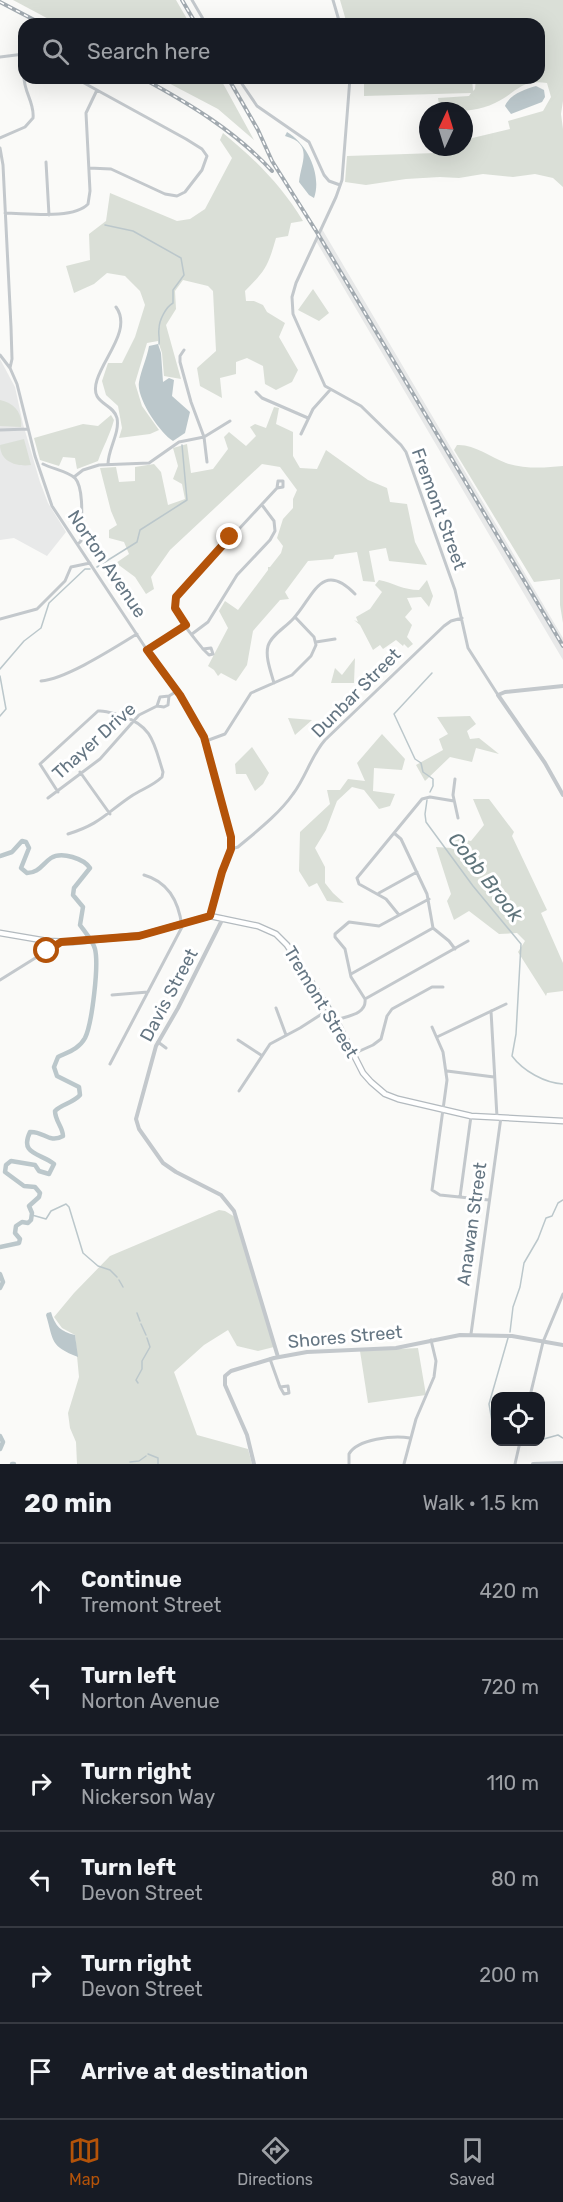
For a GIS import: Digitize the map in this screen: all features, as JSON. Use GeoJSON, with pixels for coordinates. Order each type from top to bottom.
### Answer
{"type":"FeatureCollection","features":[{"type":"Feature","properties":{"kind":"main road","name":"Tremont Street"},"geometry":{"type":"LineString","coordinates":[[0,933],[61,942],[98,940],[142,935],[210,916],[258,926],[279,936],[292,951],[336,1020],[367,1077],[385,1094],[471,1116],[563,1121]]}},
{"type":"Feature","properties":{"kind":"street"},"geometry":{"type":"LineString","coordinates":[[192,0],[202,18]]}},
{"type":"Feature","properties":{"kind":"street"},"geometry":{"type":"LineString","coordinates":[[333,0],[338,18]]}},
{"type":"Feature","properties":{"kind":"street"},"geometry":{"type":"LineString","coordinates":[[0,57],[18,55]]}},
{"type":"Feature","properties":{"kind":"street"},"geometry":{"type":"LineString","coordinates":[[0,138],[25,127],[33,118],[33,107],[23,84]]}},
{"type":"Feature","properties":{"kind":"street"},"geometry":{"type":"LineString","coordinates":[[86,84],[193,143],[204,152],[207,160],[185,192],[175,196],[165,194],[111,169],[88,168]]}},
{"type":"Feature","properties":{"kind":"street"},"geometry":{"type":"LineString","coordinates":[[242,84],[257,106],[306,140],[316,154],[324,175],[329,181],[340,186]]}},
{"type":"Feature","properties":{"kind":"street"},"geometry":{"type":"LineString","coordinates":[[301,434],[313,408],[330,390],[321,379],[311,352],[296,325],[292,314],[292,300],[296,283],[340,186],[350,84]]}},
{"type":"Feature","properties":{"kind":"street"},"geometry":{"type":"LineString","coordinates":[[5,213],[49,215],[78,210],[86,206],[90,197],[87,111],[97,90]]}},
{"type":"Feature","properties":{"kind":"street"},"geometry":{"type":"LineString","coordinates":[[0,148],[3,165],[12,359],[10,368]]}},
{"type":"Feature","properties":{"kind":"street"},"geometry":{"type":"LineString","coordinates":[[46,162],[49,215]]}},
{"type":"Feature","properties":{"kind":"street"},"geometry":{"type":"LineString","coordinates":[[108,464],[117,423],[116,417],[100,401],[95,389],[122,329],[121,314],[116,307]]}},
{"type":"Feature","properties":{"kind":"street"},"geometry":{"type":"LineString","coordinates":[[184,350],[180,356],[180,362],[204,437],[207,462]]}},
{"type":"Feature","properties":{"kind":"street","name":"Norton Avenue"},"geometry":{"type":"LineString","coordinates":[[0,355],[10,368],[19,390],[47,495],[147,650],[177,691],[206,741],[231,837],[231,849],[210,916]]}},
{"type":"Feature","properties":{"kind":"street","name":"Fremont Street"},"geometry":{"type":"LineString","coordinates":[[330,390],[361,406],[405,450],[455,590],[470,652],[563,795]]}},
{"type":"Feature","properties":{"kind":"street"},"geometry":{"type":"LineString","coordinates":[[256,392],[262,398],[308,418]]}},
{"type":"Feature","properties":{"kind":"street"},"geometry":{"type":"LineString","coordinates":[[74,477],[89,467],[108,464],[146,464],[179,442],[204,437],[230,421]]}},
{"type":"Feature","properties":{"kind":"street"},"geometry":{"type":"LineString","coordinates":[[0,430],[28,429]]}},
{"type":"Feature","properties":{"kind":"street"},"geometry":{"type":"LineString","coordinates":[[43,465],[74,477],[81,492],[81,541],[78,544]]}},
{"type":"Feature","properties":{"kind":"street"},"geometry":{"type":"LineString","coordinates":[[203,649],[175,606],[178,593],[277,488]]}},
{"type":"Feature","properties":{"kind":"street"},"geometry":{"type":"LineString","coordinates":[[192,634],[208,622],[238,573],[273,535],[274,521],[262,505]]}},
{"type":"Feature","properties":{"kind":"street"},"geometry":{"type":"LineString","coordinates":[[0,619],[37,609],[65,580],[71,567],[90,563]]}},
{"type":"Feature","properties":{"kind":"street"},"geometry":{"type":"LineString","coordinates":[[274,683],[268,645],[295,617],[320,582],[340,582],[355,594]]}},
{"type":"Feature","properties":{"kind":"street"},"geometry":{"type":"LineString","coordinates":[[206,741],[225,734],[250,693],[296,672],[312,655],[316,642],[310,631],[295,617]]}},
{"type":"Feature","properties":{"kind":"street","name":"Dunbar Street"},"geometry":{"type":"LineString","coordinates":[[231,849],[238,847],[291,797],[315,753],[325,741],[448,622],[462,618]]}},
{"type":"Feature","properties":{"kind":"street"},"geometry":{"type":"LineString","coordinates":[[147,650],[186,625]]}},
{"type":"Feature","properties":{"kind":"street"},"geometry":{"type":"LineString","coordinates":[[40,681],[53,680],[137,634]]}},
{"type":"Feature","properties":{"kind":"street"},"geometry":{"type":"LineString","coordinates":[[316,642],[335,639]]}},
{"type":"Feature","properties":{"kind":"street"},"geometry":{"type":"LineString","coordinates":[[498,695],[563,687]]}},
{"type":"Feature","properties":{"kind":"street","name":"Thayer Drive"},"geometry":{"type":"LineString","coordinates":[[157,706],[160,697],[169,696],[177,691]]}},
{"type":"Feature","properties":{"kind":"street","name":"Thayer Drive"},"geometry":{"type":"LineString","coordinates":[[48,798],[100,759],[141,713],[157,706],[167,706],[169,696]]}},
{"type":"Feature","properties":{"kind":"street"},"geometry":{"type":"LineString","coordinates":[[58,792],[40,764],[96,712],[101,710],[134,720],[151,735],[163,775],[159,780],[134,794],[110,814],[90,826],[68,834]]}},
{"type":"Feature","properties":{"kind":"street"},"geometry":{"type":"LineString","coordinates":[[80,772],[110,814]]}},
{"type":"Feature","properties":{"kind":"street"},"geometry":{"type":"LineString","coordinates":[[455,779],[452,792],[458,818]]}},
{"type":"Feature","properties":{"kind":"street"},"geometry":{"type":"LineString","coordinates":[[399,915],[389,901],[359,884],[357,879],[423,798],[454,801]]}},
{"type":"Feature","properties":{"kind":"street"},"geometry":{"type":"LineString","coordinates":[[394,833],[401,839],[429,899],[433,928],[455,949]]}},
{"type":"Feature","properties":{"kind":"street"},"geometry":{"type":"LineString","coordinates":[[378,894],[417,872]]}},
{"type":"Feature","properties":{"kind":"street"},"geometry":{"type":"LineString","coordinates":[[110,1064],[182,928],[172,896],[163,883],[144,875]]}},
{"type":"Feature","properties":{"kind":"street"},"geometry":{"type":"LineString","coordinates":[[336,1020],[362,1011],[365,999],[351,975],[346,951],[335,937],[335,933],[348,922],[377,926],[429,899]]}},
{"type":"Feature","properties":{"kind":"street","name":"Davis Street"},"geometry":{"type":"LineString","coordinates":[[224,918],[178,1008],[158,1041],[136,1120],[139,1129],[157,1157],[166,1166],[209,1188],[228,1201],[239,1222],[278,1357]]}},
{"type":"Feature","properties":{"kind":"street"},"geometry":{"type":"LineString","coordinates":[[351,975],[433,928]]}},
{"type":"Feature","properties":{"kind":"street"},"geometry":{"type":"LineString","coordinates":[[365,999],[468,941]]}},
{"type":"Feature","properties":{"kind":"street"},"geometry":{"type":"LineString","coordinates":[[0,980],[61,942]]}},
{"type":"Feature","properties":{"kind":"street"},"geometry":{"type":"LineString","coordinates":[[353,1054],[381,1039],[387,1016],[391,1011],[432,987],[443,987]]}},
{"type":"Feature","properties":{"kind":"street"},"geometry":{"type":"LineString","coordinates":[[112,995],[148,992]]}},
{"type":"Feature","properties":{"kind":"street"},"geometry":{"type":"LineString","coordinates":[[437,1037],[506,1004]]}},
{"type":"Feature","properties":{"kind":"street"},"geometry":{"type":"LineString","coordinates":[[276,1008],[286,1035]]}},
{"type":"Feature","properties":{"kind":"street"},"geometry":{"type":"LineString","coordinates":[[239,1091],[270,1044],[329,1009]]}},
{"type":"Feature","properties":{"kind":"street","name":"Anawan Street"},"geometry":{"type":"LineString","coordinates":[[471,1334],[499,1117],[494,1077],[491,1011]]}},
{"type":"Feature","properties":{"kind":"street"},"geometry":{"type":"LineString","coordinates":[[432,1028],[442,1049],[447,1071],[447,1088],[432,1192],[438,1195],[489,1200]]}},
{"type":"Feature","properties":{"kind":"street"},"geometry":{"type":"LineString","coordinates":[[238,1040],[261,1055]]}},
{"type":"Feature","properties":{"kind":"street"},"geometry":{"type":"LineString","coordinates":[[158,1041],[166,1048]]}},
{"type":"Feature","properties":{"kind":"street"},"geometry":{"type":"LineString","coordinates":[[447,1071],[494,1077]]}},
{"type":"Feature","properties":{"kind":"street"},"geometry":{"type":"LineString","coordinates":[[460,1197],[471,1116]]}},
{"type":"Feature","properties":{"kind":"street"},"geometry":{"type":"LineString","coordinates":[[532,1392],[543,1342],[563,1294]]}},
{"type":"Feature","properties":{"kind":"street","name":"Shores Street"},"geometry":{"type":"LineString","coordinates":[[254,1464],[247,1435],[225,1379],[226,1374],[231,1371],[278,1357],[321,1350],[396,1348],[471,1334],[512,1336],[563,1345]]}},
{"type":"Feature","properties":{"kind":"street"},"geometry":{"type":"LineString","coordinates":[[404,1464],[410,1438],[435,1375],[436,1361],[431,1340]]}},
{"type":"Feature","properties":{"kind":"street"},"geometry":{"type":"LineString","coordinates":[[270,1359],[280,1387]]}},
{"type":"Feature","properties":{"kind":"street"},"geometry":{"type":"LineString","coordinates":[[349,1464],[349,1454],[357,1444],[389,1438],[410,1438]]}},
{"type":"Feature","properties":{"kind":"street"},"geometry":{"type":"LineString","coordinates":[[515,1464],[519,1446]]}},
{"type":"Feature","properties":{"kind":"street"},"geometry":{"type":"LineString","coordinates":[[533,1464],[563,1463]]}},
{"type":"Feature","properties":{"kind":"shaded area"},"geometry":{"type":"Polygon","coordinates":[[[13,0],[176,0],[186,18],[47,18],[13,0]]]}},
{"type":"Feature","properties":{"kind":"shaded area"},"geometry":{"type":"Polygon","coordinates":[[[340,0],[563,0],[561,114],[563,187],[553,178],[535,174],[513,177],[483,174],[459,178],[406,179],[366,185],[345,182],[347,156],[419,154],[419,156],[473,156],[473,138],[510,129],[508,121],[543,111],[551,97],[545,83],[545,18],[345,18],[340,0]]]}},
{"type":"Feature","properties":{"kind":"shaded area"},"geometry":{"type":"Polygon","coordinates":[[[170,84],[223,84],[254,140],[218,109],[170,84]]]}},
{"type":"Feature","properties":{"kind":"shaded area"},"geometry":{"type":"Polygon","coordinates":[[[364,84],[472,84],[473,91],[475,84],[528,84],[488,106],[473,109],[473,102],[439,102],[438,98],[469,96],[471,93],[364,96],[364,84]]]}},
{"type":"Feature","properties":{"kind":"shaded area"},"geometry":{"type":"Polygon","coordinates":[[[536,86],[544,90],[545,97],[542,102],[511,114],[505,106],[507,102],[522,91],[536,86]]]}},
{"type":"Feature","properties":{"kind":"shaded area"},"geometry":{"type":"Polygon","coordinates":[[[287,132],[301,144],[311,161],[316,180],[314,198],[299,182],[303,149],[294,139],[285,136],[287,132]]]}},
{"type":"Feature","properties":{"kind":"shaded area"},"geometry":{"type":"Polygon","coordinates":[[[223,133],[267,174],[303,221],[291,223],[288,236],[276,238],[265,267],[245,291],[246,301],[254,301],[263,305],[267,312],[285,323],[279,337],[298,370],[292,382],[276,390],[265,384],[263,366],[247,358],[236,362],[236,374],[220,378],[222,398],[200,386],[197,368],[216,351],[213,291],[208,286],[183,280],[175,291],[176,309],[166,325],[181,379],[164,376],[162,353],[158,341],[147,343],[135,383],[142,406],[159,430],[150,434],[119,438],[122,428],[118,406],[106,395],[102,381],[108,363],[122,363],[135,337],[145,305],[140,291],[125,276],[107,273],[94,284],[74,293],[66,266],[90,260],[89,234],[106,221],[110,193],[177,221],[190,219],[205,209],[232,158],[220,140],[223,133]]]}},
{"type":"Feature","properties":{"kind":"shaded area"},"geometry":{"type":"Polygon","coordinates":[[[322,229],[563,638],[563,660],[316,241],[322,229]]]}},
{"type":"Feature","properties":{"kind":"shaded area"},"geometry":{"type":"Polygon","coordinates":[[[313,289],[329,313],[319,321],[298,310],[313,289]]]}},
{"type":"Feature","properties":{"kind":"shaded area"},"geometry":{"type":"Polygon","coordinates":[[[158,344],[161,353],[163,382],[169,378],[174,380],[172,396],[190,412],[185,433],[173,441],[162,431],[150,414],[139,389],[149,346],[158,344]]]}},
{"type":"Feature","properties":{"kind":"shaded area"},"geometry":{"type":"Polygon","coordinates":[[[0,359],[15,387],[23,424],[48,503],[66,532],[47,556],[14,538],[0,540],[0,359]]]}},
{"type":"Feature","properties":{"kind":"shaded area"},"geometry":{"type":"Polygon","coordinates":[[[0,400],[16,409],[21,417],[21,427],[0,426],[0,400]]]}},
{"type":"Feature","properties":{"kind":"shaded area"},"geometry":{"type":"Polygon","coordinates":[[[274,407],[279,408],[276,424],[293,432],[293,456],[300,468],[317,469],[326,450],[368,480],[387,488],[390,502],[407,504],[415,542],[427,565],[389,561],[386,548],[369,551],[375,582],[363,581],[357,552],[335,555],[333,559],[308,561],[285,592],[289,599],[280,600],[253,631],[247,665],[236,681],[221,673],[218,676],[208,666],[228,628],[219,611],[225,601],[238,610],[268,567],[281,553],[283,546],[277,538],[283,519],[293,508],[293,499],[297,490],[280,467],[262,464],[170,550],[151,577],[154,589],[146,594],[135,577],[116,563],[129,554],[124,542],[109,538],[109,530],[117,525],[100,468],[116,467],[119,482],[135,481],[135,467],[154,464],[161,472],[168,505],[185,499],[182,484],[173,479],[178,466],[173,448],[187,444],[191,473],[213,469],[228,449],[224,437],[229,432],[246,446],[256,436],[250,427],[255,424],[266,428],[274,407]]]}},
{"type":"Feature","properties":{"kind":"shaded area"},"geometry":{"type":"Polygon","coordinates":[[[111,415],[114,420],[111,431],[98,461],[77,469],[75,458],[63,457],[59,466],[40,460],[34,438],[83,424],[98,426],[111,415]]]}},
{"type":"Feature","properties":{"kind":"shaded area"},"geometry":{"type":"Polygon","coordinates":[[[24,439],[31,465],[15,464],[3,456],[0,445],[24,439]]]}},
{"type":"Feature","properties":{"kind":"shaded area"},"geometry":{"type":"Polygon","coordinates":[[[457,445],[476,449],[513,465],[534,468],[563,466],[563,623],[560,579],[534,582],[454,450],[457,445]]]}},
{"type":"Feature","properties":{"kind":"shaded area"},"geometry":{"type":"Polygon","coordinates":[[[379,580],[419,590],[427,580],[433,596],[429,607],[421,597],[407,598],[412,609],[405,617],[412,625],[407,637],[413,644],[408,648],[396,640],[383,649],[380,645],[373,650],[360,625],[354,620],[358,622],[356,617],[370,609],[382,592],[375,585],[379,580]]]}},
{"type":"Feature","properties":{"kind":"shaded area"},"geometry":{"type":"Polygon","coordinates":[[[355,658],[354,683],[331,683],[335,668],[342,675],[355,658]]]}},
{"type":"Feature","properties":{"kind":"shaded area"},"geometry":{"type":"Polygon","coordinates":[[[470,716],[476,724],[467,731],[470,739],[479,738],[499,754],[476,748],[472,762],[450,757],[425,781],[416,765],[443,750],[439,739],[448,734],[437,717],[470,716]]]}},
{"type":"Feature","properties":{"kind":"shaded area"},"geometry":{"type":"Polygon","coordinates":[[[288,718],[312,720],[295,735],[288,718]]]}},
{"type":"Feature","properties":{"kind":"shaded area"},"geometry":{"type":"Polygon","coordinates":[[[382,734],[405,759],[402,770],[374,768],[373,791],[395,794],[390,806],[379,809],[364,790],[352,787],[337,801],[326,830],[315,848],[325,867],[325,883],[344,903],[327,901],[317,883],[309,887],[299,871],[300,832],[330,804],[327,790],[340,790],[348,779],[365,781],[357,763],[382,734]]]}},
{"type":"Feature","properties":{"kind":"shaded area"},"geometry":{"type":"Polygon","coordinates":[[[252,747],[269,773],[263,784],[255,791],[246,774],[236,774],[235,764],[252,747]]]}},
{"type":"Feature","properties":{"kind":"shaded area"},"geometry":{"type":"Polygon","coordinates":[[[473,799],[489,799],[514,832],[512,836],[547,910],[541,913],[563,963],[563,991],[547,993],[546,996],[518,952],[525,941],[517,933],[499,934],[469,911],[454,920],[447,901],[451,894],[436,847],[451,848],[453,838],[471,841],[484,825],[473,799]]]}},
{"type":"Feature","properties":{"kind":"shaded area"},"geometry":{"type":"Polygon","coordinates":[[[219,1210],[235,1217],[274,1347],[258,1351],[237,1346],[228,1330],[204,1345],[174,1372],[197,1435],[248,1449],[252,1464],[77,1464],[76,1442],[70,1428],[68,1413],[79,1377],[75,1335],[62,1328],[54,1317],[110,1256],[219,1210]]]}},
{"type":"Feature","properties":{"kind":"shaded area"},"geometry":{"type":"Polygon","coordinates":[[[51,1312],[59,1328],[75,1335],[78,1357],[62,1350],[54,1342],[46,1315],[51,1312]]]}},
{"type":"Feature","properties":{"kind":"shaded area"},"geometry":{"type":"Polygon","coordinates":[[[418,1348],[426,1395],[368,1403],[360,1351],[418,1348]]]}},
{"type":"Feature","properties":{"kind":"waterway"},"geometry":{"type":"LineString","coordinates":[[105,225],[133,231],[181,258],[184,275],[173,290],[173,303],[168,307],[159,325],[159,344]]}},
{"type":"Feature","properties":{"kind":"waterway"},"geometry":{"type":"LineString","coordinates":[[97,567],[137,542],[140,530],[187,500],[182,445]]}},
{"type":"Feature","properties":{"kind":"waterway"},"geometry":{"type":"LineString","coordinates":[[0,669],[24,641],[41,628],[49,603],[85,569],[90,569]]}},
{"type":"Feature","properties":{"kind":"waterway","name":"Cobb Brook"},"geometry":{"type":"LineString","coordinates":[[430,792],[433,779],[423,772],[421,763],[415,759],[394,714],[432,673]]}},
{"type":"Feature","properties":{"kind":"waterway"},"geometry":{"type":"LineString","coordinates":[[0,676],[6,709],[0,716]]}},
{"type":"Feature","properties":{"kind":"waterway","name":"Cobb Brook"},"geometry":{"type":"LineString","coordinates":[[427,800],[426,822],[473,886],[521,944],[516,1034],[512,1056],[522,1067],[535,1075],[563,1084]]}},
{"type":"Feature","properties":{"kind":"waterway"},"geometry":{"type":"LineString","coordinates":[[0,856],[12,852],[22,841],[26,842],[29,848],[21,868],[27,873],[37,870],[51,858],[61,855],[78,859],[90,868],[74,888],[73,895],[83,907],[80,925],[94,946],[96,957],[88,1031],[83,1042],[58,1057],[54,1067],[57,1076],[79,1087],[80,1095],[55,1111],[63,1136],[54,1139],[30,1132],[27,1140],[29,1149],[54,1164],[49,1174],[39,1171],[35,1165],[11,1161],[6,1165],[5,1172],[24,1186],[35,1187],[40,1193],[39,1197],[29,1206],[32,1213],[31,1220],[16,1226],[15,1233],[20,1239],[19,1243],[0,1247]]}},
{"type":"Feature","properties":{"kind":"waterway","name":"Cobb Brook"},"geometry":{"type":"LineString","coordinates":[[510,1332],[513,1307],[520,1287],[524,1263],[538,1239],[546,1218],[552,1216],[558,1203],[563,1200]]}},
{"type":"Feature","properties":{"kind":"waterway"},"geometry":{"type":"LineString","coordinates":[[32,1215],[46,1219],[51,1211],[66,1204],[69,1207],[83,1253],[98,1266],[110,1270],[117,1277]]}},
{"type":"Feature","properties":{"kind":"waterway"},"geometry":{"type":"LineString","coordinates":[[0,1274],[3,1282],[0,1288]]}},
{"type":"Feature","properties":{"kind":"waterway"},"geometry":{"type":"LineString","coordinates":[[119,1280],[123,1287]]}},
{"type":"Feature","properties":{"kind":"waterway"},"geometry":{"type":"LineString","coordinates":[[137,1313],[140,1321]]}},
{"type":"Feature","properties":{"kind":"waterway"},"geometry":{"type":"LineString","coordinates":[[141,1324],[146,1335]]}},
{"type":"Feature","properties":{"kind":"waterway"},"geometry":{"type":"LineString","coordinates":[[138,1383],[136,1380],[142,1369],[142,1361],[150,1347],[147,1338]]}},
{"type":"Feature","properties":{"kind":"waterway","name":"Cobb Brook"},"geometry":{"type":"LineString","coordinates":[[492,1392],[508,1338]]}},
{"type":"Feature","properties":{"kind":"waterway","name":"Cobb Brook"},"geometry":{"type":"LineString","coordinates":[[491,1397],[489,1404],[491,1415]]}},
{"type":"Feature","properties":{"kind":"waterway","name":"Cobb Brook"},"geometry":{"type":"LineString","coordinates":[[545,1439],[558,1435],[563,1438]]}},
{"type":"Feature","properties":{"kind":"waterway"},"geometry":{"type":"LineString","coordinates":[[0,1436],[3,1442],[0,1449]]}},
{"type":"Feature","properties":{"kind":"waterway"},"geometry":{"type":"LineString","coordinates":[[148,1454],[158,1458],[158,1464]]}},
{"type":"Feature","properties":{"kind":"waterway"},"geometry":{"type":"LineString","coordinates":[[130,1462],[139,1461],[146,1456]]}},
{"type":"Feature","properties":{"kind":"railway"},"geometry":{"type":"LineString","coordinates":[[182,0],[192,18]]}},
{"type":"Feature","properties":{"kind":"railway"},"geometry":{"type":"LineString","coordinates":[[0,2],[31,18]]}},
{"type":"Feature","properties":{"kind":"railway"},"geometry":{"type":"LineString","coordinates":[[152,84],[211,119],[243,143],[272,171]]}},
{"type":"Feature","properties":{"kind":"railway"},"geometry":{"type":"LineString","coordinates":[[231,84],[258,130],[272,161],[318,234],[563,646]]}},
{"type":"Feature","properties":{"kind":"route"},"geometry":{"type":"LineString","coordinates":[[47,951],[61,942],[139,936],[196,918],[210,916],[231,849],[231,837],[204,737],[180,695],[147,650],[186,625],[175,608],[176,597],[230,537]]}}]}
